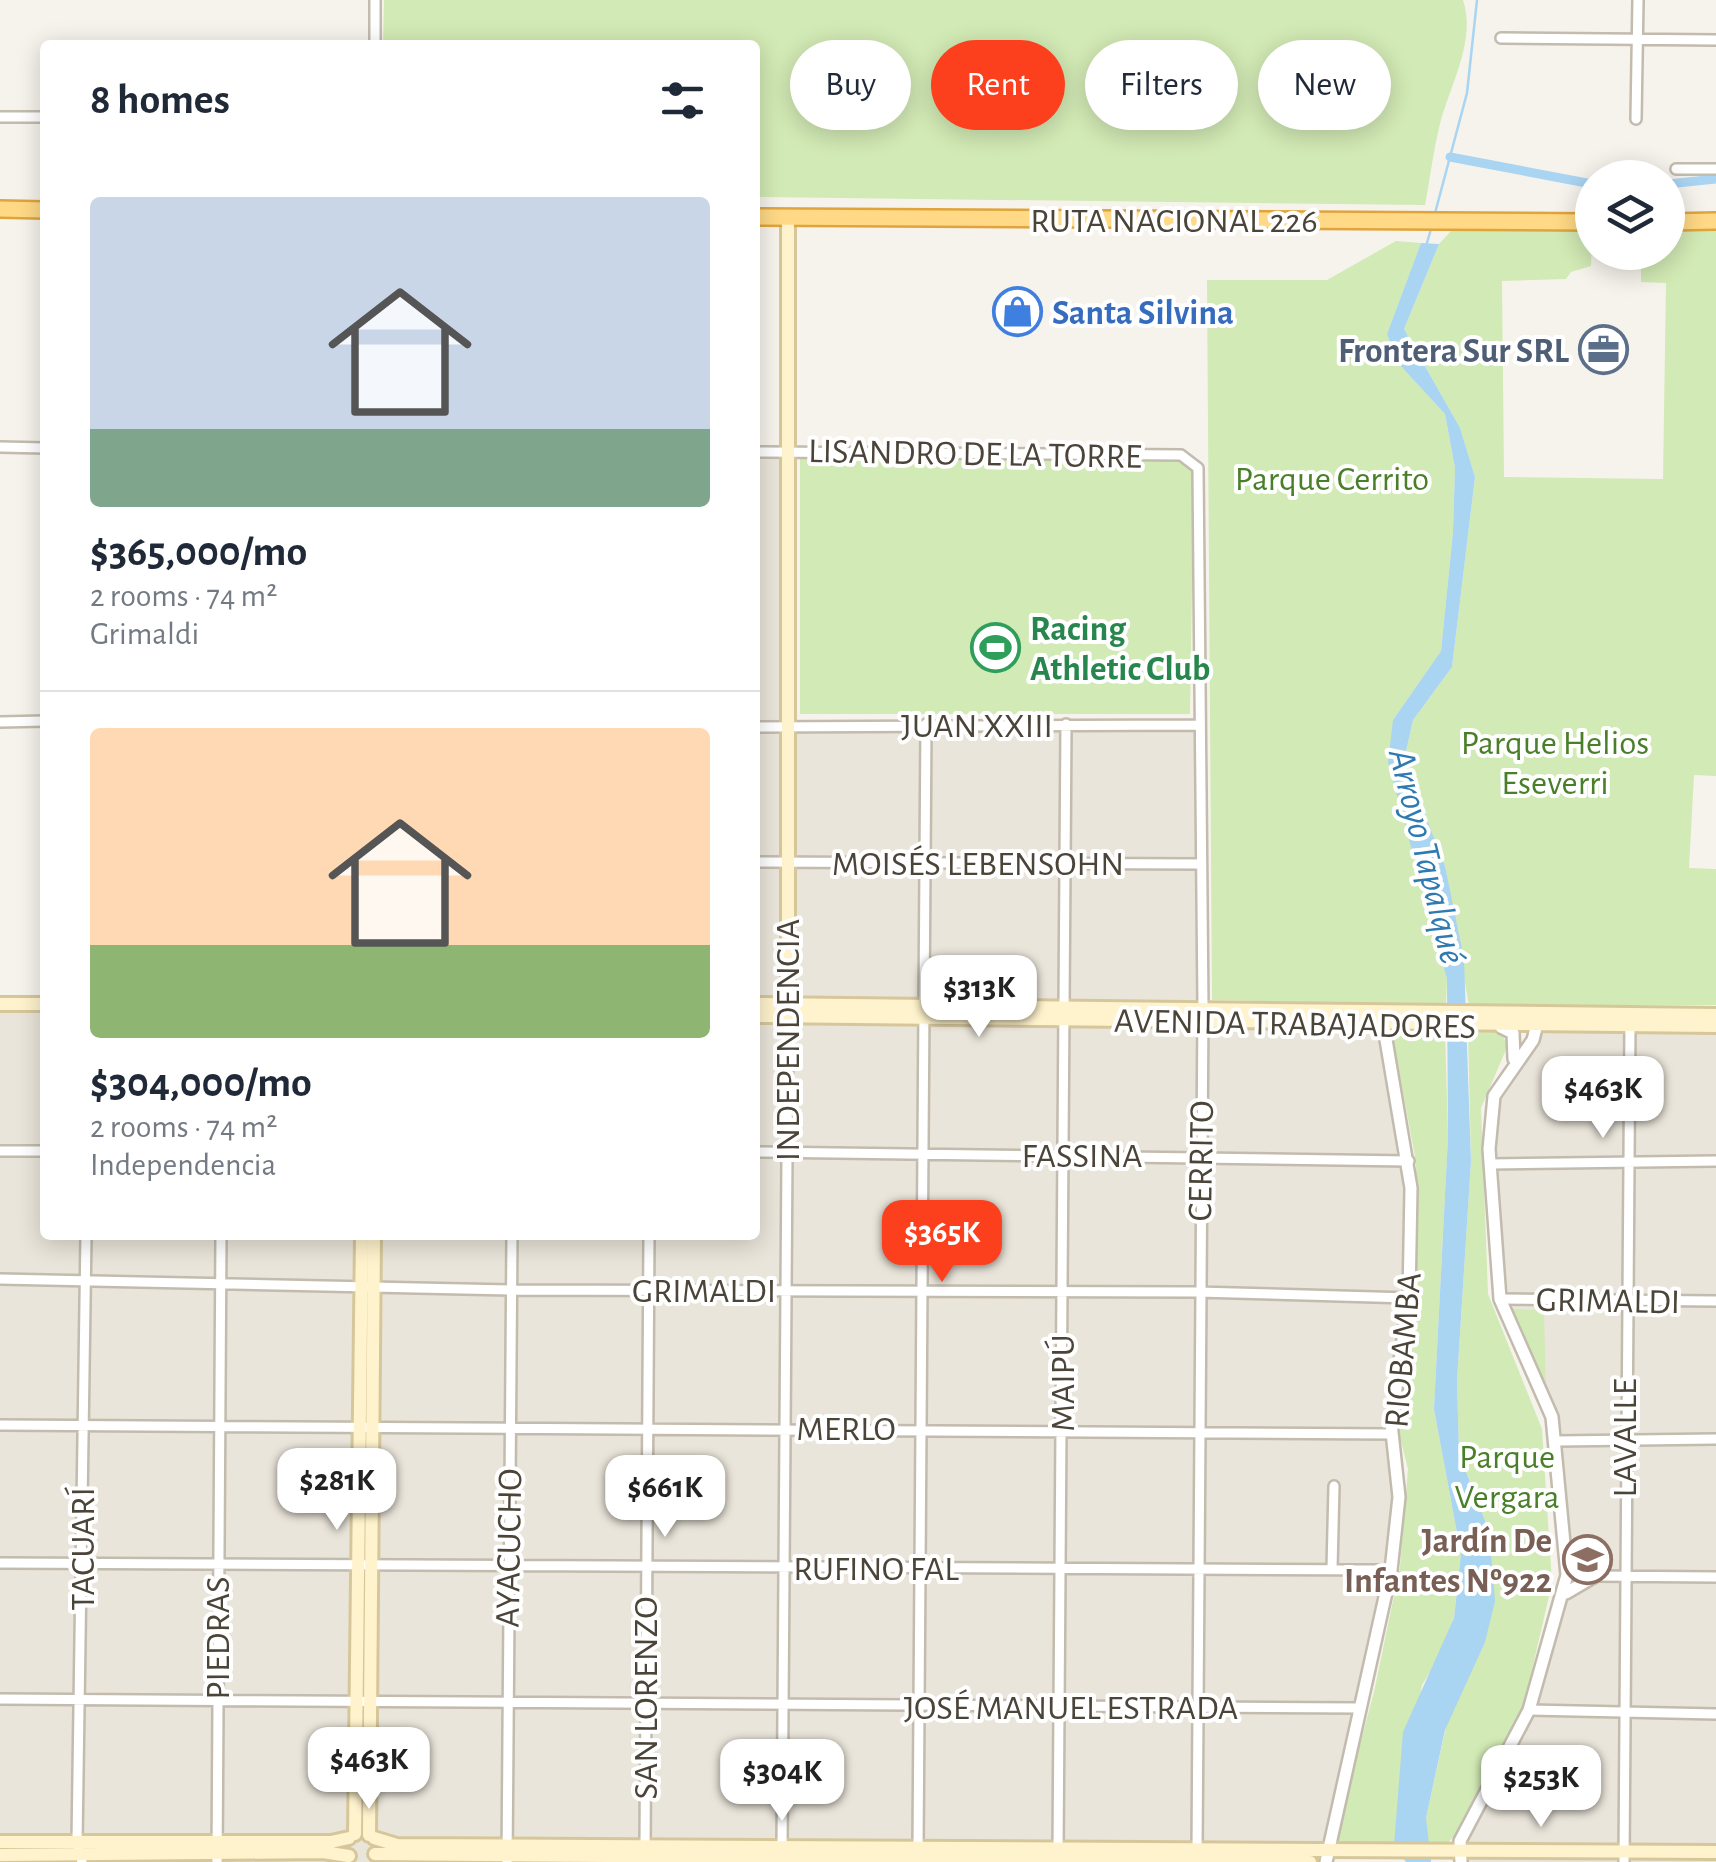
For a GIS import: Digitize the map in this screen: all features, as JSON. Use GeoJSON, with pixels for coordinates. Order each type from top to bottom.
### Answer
{"type":"FeatureCollection","features":[{"type":"Feature","properties":{"kind":"highway"},"geometry":{"type":"LineString","coordinates":[[0,209],[40,210]]}},
{"type":"Feature","properties":{"kind":"highway","name":"RUTA NACIONAL 226"},"geometry":{"type":"LineString","coordinates":[[760,217],[1575,222]]}},
{"type":"Feature","properties":{"kind":"highway"},"geometry":{"type":"LineString","coordinates":[[1685,222],[1716,222]]}},
{"type":"Feature","properties":{"kind":"main road","name":"INDEPENDENCIA"},"geometry":{"type":"LineString","coordinates":[[788,217],[788,1010]]}},
{"type":"Feature","properties":{"kind":"main road"},"geometry":{"type":"LineString","coordinates":[[0,1004],[40,1004]]}},
{"type":"Feature","properties":{"kind":"main road","name":"AVENIDA TRABAJADORES"},"geometry":{"type":"LineString","coordinates":[[760,1005],[788,1010],[1410,1016],[1497,1022],[1630,1021],[1716,1026]]}},
{"type":"Feature","properties":{"kind":"main road","name":"AVENIDA TRABAJADORES"},"geometry":{"type":"LineString","coordinates":[[760,1015],[788,1010]]}},
{"type":"Feature","properties":{"kind":"main road","name":"AVENIDA TRABAJADORES"},"geometry":{"type":"LineString","coordinates":[[1630,1021],[1716,1015]]}},
{"type":"Feature","properties":{"kind":"main road"},"geometry":{"type":"LineString","coordinates":[[362,1240],[367,1286],[363,1703],[372,1837],[362,1860]]}},
{"type":"Feature","properties":{"kind":"main road"},"geometry":{"type":"LineString","coordinates":[[367,1286],[373,1240]]}},
{"type":"Feature","properties":{"kind":"main road"},"geometry":{"type":"LineString","coordinates":[[362,1860],[352,1836],[363,1703]]}},
{"type":"Feature","properties":{"kind":"main road"},"geometry":{"type":"LineString","coordinates":[[217,1854],[352,1836],[506,1853]]}},
{"type":"Feature","properties":{"kind":"main road"},"geometry":{"type":"LineString","coordinates":[[0,1842],[81,1852]]}},
{"type":"Feature","properties":{"kind":"main road"},"geometry":{"type":"LineString","coordinates":[[918,1856],[1058,1845],[1310,1862]]}},
{"type":"Feature","properties":{"kind":"main road"},"geometry":{"type":"LineString","coordinates":[[0,1855],[323,1852],[362,1860],[506,1853],[1058,1861],[1327,1856],[1348,1849],[1624,1857],[1716,1852]]}},
{"type":"Feature","properties":{"kind":"street"},"geometry":{"type":"LineString","coordinates":[[375,40],[376,0]]}},
{"type":"Feature","properties":{"kind":"street"},"geometry":{"type":"LineString","coordinates":[[1636,120],[1638,0]]}},
{"type":"Feature","properties":{"kind":"street"},"geometry":{"type":"LineString","coordinates":[[1501,38],[1716,40]]}},
{"type":"Feature","properties":{"kind":"street"},"geometry":{"type":"LineString","coordinates":[[0,117],[40,117]]}},
{"type":"Feature","properties":{"kind":"street"},"geometry":{"type":"LineString","coordinates":[[1685,169],[1716,169]]}},
{"type":"Feature","properties":{"kind":"street"},"geometry":{"type":"LineString","coordinates":[[0,447],[40,448]]}},
{"type":"Feature","properties":{"kind":"street","name":"LISANDRO DE LA TORRE"},"geometry":{"type":"LineString","coordinates":[[760,452],[1181,456],[1194,462]]}},
{"type":"Feature","properties":{"kind":"street","name":"CERRITO"},"geometry":{"type":"LineString","coordinates":[[1194,462],[1201,476],[1203,1015],[1198,1292],[1197,1857]]}},
{"type":"Feature","properties":{"kind":"street"},"geometry":{"type":"LineString","coordinates":[[0,722],[40,721]]}},
{"type":"Feature","properties":{"kind":"street"},"geometry":{"type":"LineString","coordinates":[[918,1856],[926,1154],[926,724]]}},
{"type":"Feature","properties":{"kind":"street","name":"MAIPÚ"},"geometry":{"type":"LineString","coordinates":[[1058,1861],[1066,724]]}},
{"type":"Feature","properties":{"kind":"street","name":"JUAN XXIII"},"geometry":{"type":"LineString","coordinates":[[760,727],[1200,725]]}},
{"type":"Feature","properties":{"kind":"street","name":"MOISÉS LEBENSOHN"},"geometry":{"type":"LineString","coordinates":[[760,862],[1202,864]]}},
{"type":"Feature","properties":{"kind":"street","name":"INDEPENDENCIA"},"geometry":{"type":"LineString","coordinates":[[782,1855],[788,1010]]}},
{"type":"Feature","properties":{"kind":"street","name":"RIOBAMBA"},"geometry":{"type":"LineString","coordinates":[[1327,1856],[1392,1570],[1400,1484],[1392,1434],[1408,1298],[1409,1161],[1382,1017]]}},
{"type":"Feature","properties":{"kind":"street"},"geometry":{"type":"LineString","coordinates":[[1454,1854],[1529,1710],[1564,1596],[1566,1556],[1557,1442],[1549,1407],[1500,1298],[1490,1164],[1491,1106],[1512,1065],[1533,1040],[1538,1020]]}},
{"type":"Feature","properties":{"kind":"street","name":"LAVALLE"},"geometry":{"type":"LineString","coordinates":[[1624,1857],[1623,1441],[1630,1021]]}},
{"type":"Feature","properties":{"kind":"street"},"geometry":{"type":"LineString","coordinates":[[1497,1022],[1513,1034],[1516,1042],[1512,1065]]}},
{"type":"Feature","properties":{"kind":"street"},"geometry":{"type":"LineString","coordinates":[[0,1151],[40,1152]]}},
{"type":"Feature","properties":{"kind":"street","name":"FASSINA"},"geometry":{"type":"LineString","coordinates":[[760,1152],[1409,1161]]}},
{"type":"Feature","properties":{"kind":"street"},"geometry":{"type":"LineString","coordinates":[[1490,1164],[1716,1160]]}},
{"type":"Feature","properties":{"kind":"street","name":"TACUARÍ"},"geometry":{"type":"LineString","coordinates":[[81,1852],[86,1240]]}},
{"type":"Feature","properties":{"kind":"street","name":"PIEDRAS"},"geometry":{"type":"LineString","coordinates":[[217,1854],[220,1240]]}},
{"type":"Feature","properties":{"kind":"street","name":"AYACUCHO"},"geometry":{"type":"LineString","coordinates":[[506,1853],[512,1240]]}},
{"type":"Feature","properties":{"kind":"street","name":"SAN LORENZO"},"geometry":{"type":"LineString","coordinates":[[645,1855],[649,1240]]}},
{"type":"Feature","properties":{"kind":"street","name":"GRIMALDI"},"geometry":{"type":"LineString","coordinates":[[0,1280],[220,1281],[510,1290],[1198,1292],[1408,1298]]}},
{"type":"Feature","properties":{"kind":"street","name":"GRIMALDI"},"geometry":{"type":"LineString","coordinates":[[1500,1298],[1716,1301]]}},
{"type":"Feature","properties":{"kind":"street","name":"MERLO"},"geometry":{"type":"LineString","coordinates":[[0,1424],[1392,1434]]}},
{"type":"Feature","properties":{"kind":"street"},"geometry":{"type":"LineString","coordinates":[[1557,1442],[1716,1439]]}},
{"type":"Feature","properties":{"kind":"street"},"geometry":{"type":"LineString","coordinates":[[1332,1569],[1334,1486]]}},
{"type":"Feature","properties":{"kind":"street"},"geometry":{"type":"LineString","coordinates":[[1566,1556],[1578,1570],[1595,1576],[1716,1578]]}},
{"type":"Feature","properties":{"kind":"street","name":"RUFINO FAL"},"geometry":{"type":"LineString","coordinates":[[0,1562],[645,1569],[1197,1566],[1392,1570]]}},
{"type":"Feature","properties":{"kind":"street"},"geometry":{"type":"LineString","coordinates":[[1564,1596],[1569,1588],[1595,1576]]}},
{"type":"Feature","properties":{"kind":"street","name":"JOSÉ MANUEL ESTRADA"},"geometry":{"type":"LineString","coordinates":[[0,1699],[1362,1708]]}},
{"type":"Feature","properties":{"kind":"street"},"geometry":{"type":"LineString","coordinates":[[1529,1710],[1716,1714]]}},
{"type":"Feature","properties":{"kind":"shaded area"},"geometry":{"type":"Polygon","coordinates":[[[791,451],[790,727],[1199,725],[1204,1021],[1383,1022],[1409,1161],[1409,1298],[1391,1423],[1396,1451],[1391,1570],[1329,1850],[1197,1862],[0,1862],[0,1004],[40,1004],[40,1240],[760,1240],[760,452],[791,451]]]}},
{"type":"Feature","properties":{"kind":"shaded area"},"geometry":{"type":"Polygon","coordinates":[[[1716,1026],[1716,1862],[1461,1862],[1460,1841],[1529,1710],[1563,1596],[1557,1441],[1505,1315],[1491,1106],[1537,1027],[1716,1026]]]}},
{"type":"Feature","properties":{"kind":"green space"},"geometry":{"type":"Polygon","coordinates":[[[384,0],[1463,0],[1466,16],[1464,48],[1439,128],[1425,205],[760,197],[760,40],[383,40],[384,0]]]}},
{"type":"Feature","properties":{"kind":"green space","name":"Parque Helios Eseverri"},"geometry":{"type":"Polygon","coordinates":[[[1575,230],[1578,270],[1566,279],[1502,281],[1504,477],[1663,479],[1666,283],[1641,282],[1641,270],[1685,270],[1685,230],[1716,230],[1716,776],[1694,775],[1689,868],[1716,869],[1716,1005],[1469,1006],[1445,866],[1404,760],[1413,720],[1452,667],[1475,477],[1460,428],[1404,329],[1439,244],[1451,231],[1575,230]]]}},
{"type":"Feature","properties":{"kind":"green space","name":"Parque Cerrito"},"geometry":{"type":"Polygon","coordinates":[[[1396,241],[1421,243],[1387,334],[1397,362],[1445,414],[1455,468],[1441,651],[1393,720],[1447,979],[1446,1005],[1212,1000],[1207,280],[1327,280],[1396,241]]]}},
{"type":"Feature","properties":{"kind":"green space","name":"Racing Athletic Club"},"geometry":{"type":"Polygon","coordinates":[[[800,459],[1194,462],[1190,714],[800,714],[800,459]]]}},
{"type":"Feature","properties":{"kind":"green space"},"geometry":{"type":"Polygon","coordinates":[[[1398,1027],[1445,1029],[1448,1137],[1434,1409],[1461,1554],[1454,1617],[1439,1658],[1422,1685],[1394,1845],[1341,1844],[1335,1837],[1374,1692],[1400,1567],[1408,1469],[1398,1429],[1414,1311],[1416,1162],[1392,1033],[1398,1027]]]}},
{"type":"Feature","properties":{"kind":"green space","name":"Parque Vergara"},"geometry":{"type":"Polygon","coordinates":[[[1468,1030],[1500,1032],[1508,1045],[1481,1108],[1488,1294],[1542,1429],[1552,1583],[1523,1709],[1455,1835],[1447,1844],[1427,1845],[1426,1818],[1489,1531],[1459,1454],[1457,1380],[1471,1161],[1468,1030]]]}},
{"type":"Feature","properties":{"kind":"green space"},"geometry":{"type":"Polygon","coordinates":[[[1511,1309],[1544,1310],[1546,1394],[1511,1309]]]}},
{"type":"Feature","properties":{"kind":"water"},"geometry":{"type":"Polygon","coordinates":[[[1421,243],[1439,244],[1404,329],[1460,428],[1475,477],[1452,667],[1413,720],[1404,760],[1445,866],[1464,959],[1471,1161],[1457,1380],[1459,1454],[1489,1531],[1495,1601],[1485,1642],[1445,1730],[1426,1818],[1431,1862],[1406,1862],[1394,1845],[1403,1732],[1454,1618],[1461,1554],[1434,1409],[1448,1137],[1447,979],[1388,762],[1393,720],[1441,651],[1453,532],[1455,468],[1445,414],[1397,362],[1387,334],[1421,243]]]}},
{"type":"Feature","properties":{"kind":"waterway","name":"Arroyo Tapalqué"},"geometry":{"type":"LineString","coordinates":[[1434,217],[1467,93],[1477,0]]}},
{"type":"Feature","properties":{"kind":"waterway"},"geometry":{"type":"LineString","coordinates":[[1450,157],[1575,181]]}},
{"type":"Feature","properties":{"kind":"waterway"},"geometry":{"type":"LineString","coordinates":[[1685,182],[1716,179]]}},
{"type":"Feature","properties":{"kind":"waterway","name":"Arroyo Tapalqué"},"geometry":{"type":"LineString","coordinates":[[1426,246],[1431,229]]}},
{"type":"Feature","properties":{"kind":"place","name":"Santa Silvina"},"geometry":{"type":"Point","coordinates":[1017,312]}},
{"type":"Feature","properties":{"kind":"place","name":"Frontera Sur SRL"},"geometry":{"type":"Point","coordinates":[1604,350]}},
{"type":"Feature","properties":{"kind":"place","name":"Racing Athletic Club"},"geometry":{"type":"Point","coordinates":[995,648]}},
{"type":"Feature","properties":{"kind":"place","name":"Jardín De Infantes Nº922"},"geometry":{"type":"Point","coordinates":[1587,1560]}}]}
